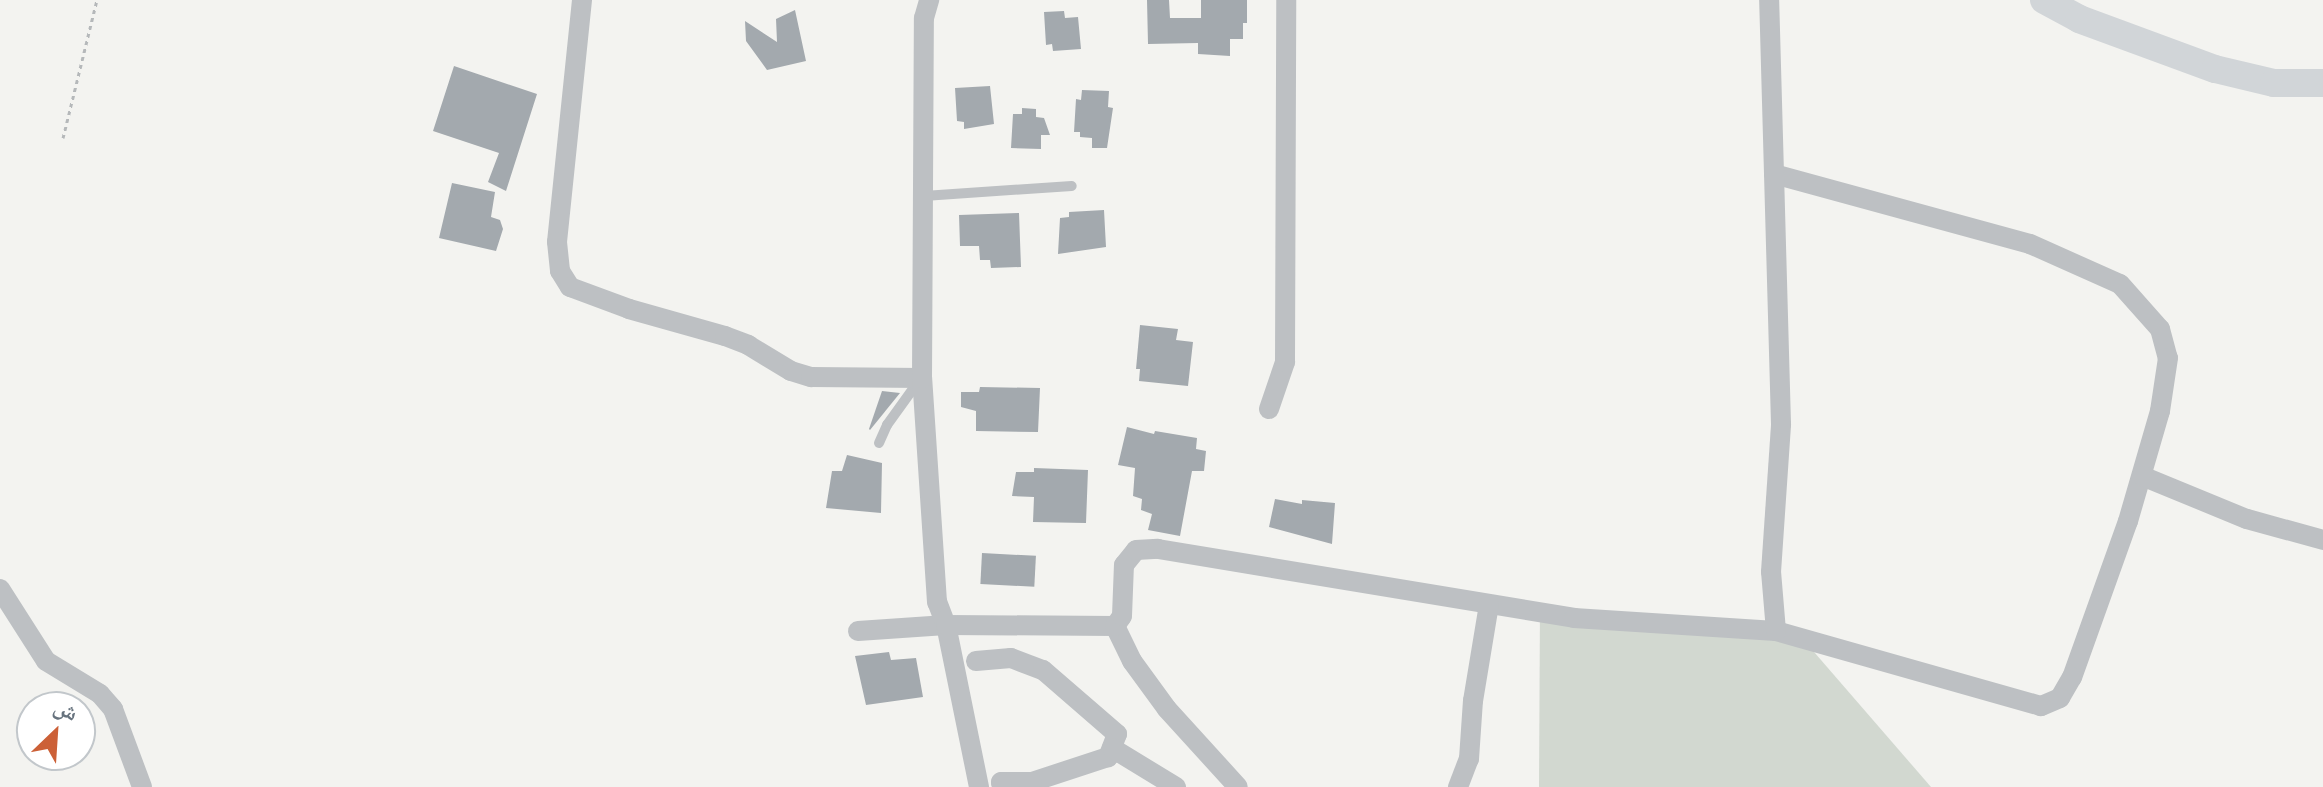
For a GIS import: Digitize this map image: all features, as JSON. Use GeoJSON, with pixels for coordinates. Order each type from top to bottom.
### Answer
{"type":"FeatureCollection","features":[{"type":"Feature","properties":{"kind":"main road"},"geometry":{"type":"LineString","coordinates":[[2044,0],[2079,19],[2215,69],[2274,83],[2323,83]]}},
{"type":"Feature","properties":{"kind":"street"},"geometry":{"type":"LineString","coordinates":[[582,0],[557,242],[560,271],[570,287],[629,309],[725,336],[748,345],[791,371],[811,377],[922,378]]}},
{"type":"Feature","properties":{"kind":"street"},"geometry":{"type":"LineString","coordinates":[[929,0],[924,18],[922,378],[937,602],[946,625],[979,787]]}},
{"type":"Feature","properties":{"kind":"street"},"geometry":{"type":"LineString","coordinates":[[1269,409],[1285,362],[1286,0]]}},
{"type":"Feature","properties":{"kind":"street"},"geometry":{"type":"LineString","coordinates":[[1769,0],[1781,424],[1771,572],[1776,631]]}},
{"type":"Feature","properties":{"kind":"street"},"geometry":{"type":"LineString","coordinates":[[1115,626],[1122,616],[1126,558],[1136,550],[1158,549],[1574,618],[1776,631],[1992,694],[2041,706],[2051,705],[2060,698],[2072,677],[2142,476],[2160,411],[2168,358],[2160,329],[2120,284],[2030,244],[1774,174]]}},
{"type":"Feature","properties":{"kind":"street"},"geometry":{"type":"LineString","coordinates":[[2142,476],[2247,519],[2323,540]]}},
{"type":"Feature","properties":{"kind":"street"},"geometry":{"type":"LineString","coordinates":[[0,589],[46,661],[100,694],[113,709],[126,735],[142,787]]}},
{"type":"Feature","properties":{"kind":"street"},"geometry":{"type":"LineString","coordinates":[[1458,787],[1469,759],[1473,701],[1489,604]]}},
{"type":"Feature","properties":{"kind":"street"},"geometry":{"type":"LineString","coordinates":[[858,631],[946,625],[1115,626]]}},
{"type":"Feature","properties":{"kind":"street"},"geometry":{"type":"LineString","coordinates":[[1115,626],[1132,661],[1167,709],[1238,787]]}},
{"type":"Feature","properties":{"kind":"street"},"geometry":{"type":"LineString","coordinates":[[976,661],[1011,658],[1043,670],[1117,734],[1108,757],[1032,782],[1001,782],[1002,787]]}},
{"type":"Feature","properties":{"kind":"street"},"geometry":{"type":"LineString","coordinates":[[1112,748],[1176,787]]}},
{"type":"Feature","properties":{"kind":"lane"},"geometry":{"type":"LineString","coordinates":[[924,196],[1072,186]]}},
{"type":"Feature","properties":{"kind":"lane"},"geometry":{"type":"LineString","coordinates":[[879,443],[887,425],[922,378]]}},
{"type":"Feature","properties":{"kind":"path"},"geometry":{"type":"LineString","coordinates":[[63,138],[97,0]]}},
{"type":"Feature","properties":{"kind":"shaded area"},"geometry":{"type":"Polygon","coordinates":[[[1540,603],[1808,645],[1931,787],[1539,787],[1540,603]]]}},
{"type":"Feature","properties":{"kind":"building"},"geometry":{"type":"Polygon","coordinates":[[[1147,0],[1169,0],[1170,18],[1201,18],[1201,0],[1247,0],[1243,39],[1230,39],[1230,56],[1198,54],[1198,43],[1148,44],[1147,0]]]}},
{"type":"Feature","properties":{"kind":"building"},"geometry":{"type":"Polygon","coordinates":[[[795,10],[806,61],[767,70],[746,41],[745,21],[777,42],[776,19],[795,10]]]}},
{"type":"Feature","properties":{"kind":"building"},"geometry":{"type":"Polygon","coordinates":[[[1064,11],[1065,18],[1078,17],[1081,49],[1053,51],[1052,44],[1046,45],[1044,12],[1064,11]]]}},
{"type":"Feature","properties":{"kind":"building"},"geometry":{"type":"Polygon","coordinates":[[[454,66],[537,94],[506,191],[488,182],[499,153],[433,131],[454,66]]]}},
{"type":"Feature","properties":{"kind":"building"},"geometry":{"type":"Polygon","coordinates":[[[990,86],[994,124],[964,129],[964,122],[957,121],[955,88],[990,86]]]}},
{"type":"Feature","properties":{"kind":"building"},"geometry":{"type":"Polygon","coordinates":[[[1082,90],[1109,91],[1108,107],[1113,108],[1107,148],[1092,148],[1092,138],[1080,137],[1080,132],[1074,132],[1076,99],[1081,100],[1082,90]]]}},
{"type":"Feature","properties":{"kind":"building"},"geometry":{"type":"Polygon","coordinates":[[[1022,108],[1036,109],[1036,117],[1044,118],[1050,135],[1041,135],[1041,149],[1011,148],[1013,114],[1022,114],[1022,108]]]}},
{"type":"Feature","properties":{"kind":"building"},"geometry":{"type":"Polygon","coordinates":[[[452,183],[495,192],[491,217],[500,220],[503,229],[496,251],[439,238],[452,183]]]}},
{"type":"Feature","properties":{"kind":"building"},"geometry":{"type":"Polygon","coordinates":[[[1104,210],[1106,247],[1058,254],[1060,218],[1069,217],[1069,212],[1104,210]]]}},
{"type":"Feature","properties":{"kind":"building"},"geometry":{"type":"Polygon","coordinates":[[[1019,213],[1021,267],[991,268],[990,260],[980,260],[979,246],[960,246],[959,215],[1019,213]]]}},
{"type":"Feature","properties":{"kind":"building"},"geometry":{"type":"Polygon","coordinates":[[[1140,325],[1178,329],[1176,340],[1193,342],[1188,386],[1139,381],[1140,369],[1136,369],[1140,325]]]}},
{"type":"Feature","properties":{"kind":"building"},"geometry":{"type":"Polygon","coordinates":[[[980,387],[1040,388],[1038,432],[976,431],[976,411],[961,407],[961,392],[979,392],[980,387]]]}},
{"type":"Feature","properties":{"kind":"building"},"geometry":{"type":"Polygon","coordinates":[[[882,391],[900,393],[870,430],[869,429],[882,391]]]}},
{"type":"Feature","properties":{"kind":"building"},"geometry":{"type":"Polygon","coordinates":[[[1127,427],[1154,434],[1155,431],[1197,438],[1196,449],[1206,451],[1204,471],[1192,471],[1180,536],[1148,530],[1152,514],[1141,510],[1142,499],[1133,496],[1135,468],[1118,465],[1127,427]]]}},
{"type":"Feature","properties":{"kind":"building"},"geometry":{"type":"Polygon","coordinates":[[[847,455],[882,463],[881,513],[826,508],[832,471],[842,471],[847,455]]]}},
{"type":"Feature","properties":{"kind":"building"},"geometry":{"type":"Polygon","coordinates":[[[1034,468],[1088,470],[1086,523],[1033,522],[1034,497],[1012,496],[1016,472],[1034,472],[1034,468]]]}},
{"type":"Feature","properties":{"kind":"building"},"geometry":{"type":"Polygon","coordinates":[[[1275,499],[1302,504],[1302,500],[1335,503],[1332,544],[1269,527],[1275,499]]]}},
{"type":"Feature","properties":{"kind":"building"},"geometry":{"type":"Polygon","coordinates":[[[982,553],[1036,556],[1034,587],[980,584],[982,553]]]}},
{"type":"Feature","properties":{"kind":"building"},"geometry":{"type":"Polygon","coordinates":[[[889,652],[891,660],[916,658],[923,697],[866,705],[855,656],[889,652]]]}}]}
